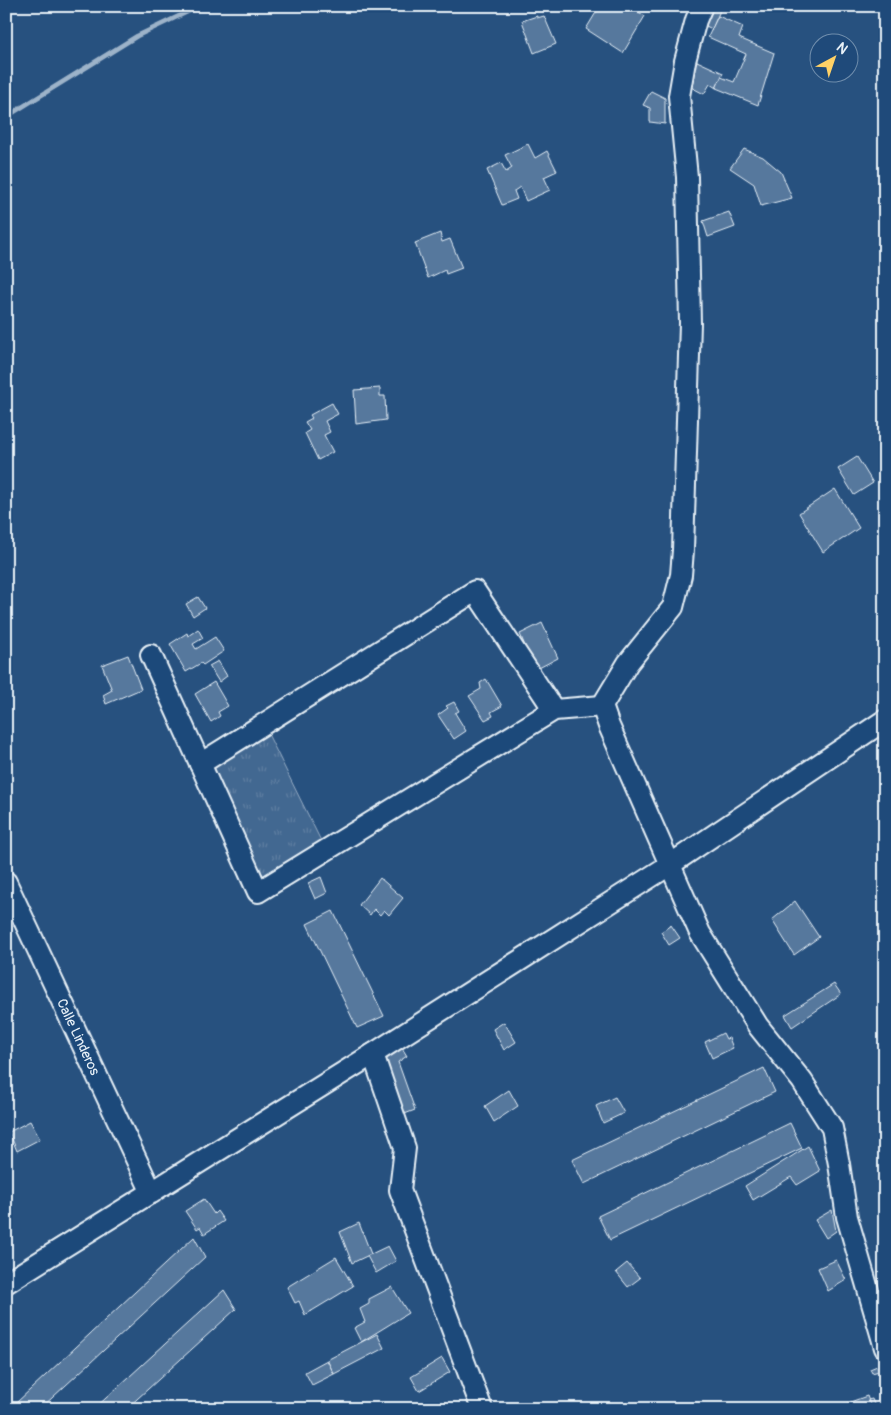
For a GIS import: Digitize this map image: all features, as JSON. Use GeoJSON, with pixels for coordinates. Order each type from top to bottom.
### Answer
{"type":"FeatureCollection","features":[{"type":"Feature","properties":{"kind":"street"},"geometry":{"type":"LineString","coordinates":[[602,706],[628,663],[673,607],[681,575],[690,323],[687,177],[679,96],[687,53],[702,6]]}},
{"type":"Feature","properties":{"kind":"street"},"geometry":{"type":"LineString","coordinates":[[200,764],[475,590],[554,710]]}},
{"type":"Feature","properties":{"kind":"street"},"geometry":{"type":"LineString","coordinates":[[151,655],[258,892],[554,710],[602,706]]}},
{"type":"Feature","properties":{"kind":"street"},"geometry":{"type":"LineString","coordinates":[[602,706],[609,726],[700,933],[758,1026],[802,1081],[832,1128],[847,1218],[885,1348]]}},
{"type":"Feature","properties":{"kind":"street"},"geometry":{"type":"LineString","coordinates":[[6,1283],[374,1054],[671,864],[885,720]]}},
{"type":"Feature","properties":{"kind":"street","name":"Calle Linderos"},"geometry":{"type":"LineString","coordinates":[[6,882],[152,1193]]}},
{"type":"Feature","properties":{"kind":"street"},"geometry":{"type":"LineString","coordinates":[[374,1054],[405,1148],[400,1190],[482,1409]]}},
{"type":"Feature","properties":{"kind":"green space"},"geometry":{"type":"Polygon","coordinates":[[[267,732],[322,843],[267,877],[259,875],[213,770],[220,763],[267,732]]]}},
{"type":"Feature","properties":{"kind":"building"},"geometry":{"type":"Polygon","coordinates":[[[600,6],[629,6],[645,16],[623,53],[586,29],[600,6]]]}},
{"type":"Feature","properties":{"kind":"building"},"geometry":{"type":"Polygon","coordinates":[[[710,6],[722,6],[712,29],[702,24],[710,6]]]}},
{"type":"Feature","properties":{"kind":"building"},"geometry":{"type":"Polygon","coordinates":[[[537,16],[537,18],[544,16],[556,44],[534,53],[522,21],[537,16]]]}},
{"type":"Feature","properties":{"kind":"building"},"geometry":{"type":"Polygon","coordinates":[[[718,16],[743,27],[739,38],[774,53],[758,105],[716,88],[721,77],[734,82],[746,54],[708,37],[718,16]]]}},
{"type":"Feature","properties":{"kind":"building"},"geometry":{"type":"Polygon","coordinates":[[[697,61],[723,73],[716,88],[710,84],[704,94],[687,85],[697,61]]]}},
{"type":"Feature","properties":{"kind":"building"},"geometry":{"type":"Polygon","coordinates":[[[651,91],[665,98],[665,124],[650,122],[650,108],[643,105],[651,91]]]}},
{"type":"Feature","properties":{"kind":"building"},"geometry":{"type":"Polygon","coordinates":[[[528,144],[535,158],[547,151],[557,171],[544,177],[550,190],[526,201],[520,187],[514,191],[517,199],[502,205],[487,170],[501,163],[506,172],[512,168],[505,155],[528,144]]]}},
{"type":"Feature","properties":{"kind":"building"},"geometry":{"type":"Polygon","coordinates":[[[744,149],[763,157],[781,172],[792,198],[761,206],[754,184],[730,168],[744,149]]]}},
{"type":"Feature","properties":{"kind":"building"},"geometry":{"type":"Polygon","coordinates":[[[729,212],[735,227],[708,237],[703,221],[729,212]]]}},
{"type":"Feature","properties":{"kind":"building"},"geometry":{"type":"Polygon","coordinates":[[[440,233],[442,242],[450,239],[462,268],[446,274],[445,270],[428,278],[415,243],[440,233]]]}},
{"type":"Feature","properties":{"kind":"building"},"geometry":{"type":"Polygon","coordinates":[[[380,388],[380,396],[385,396],[386,420],[356,424],[354,390],[380,388]]]}},
{"type":"Feature","properties":{"kind":"building"},"geometry":{"type":"Polygon","coordinates":[[[332,403],[338,414],[325,421],[330,432],[324,435],[333,452],[318,460],[305,433],[310,430],[305,422],[312,418],[310,415],[332,403]]]}},
{"type":"Feature","properties":{"kind":"building"},"geometry":{"type":"Polygon","coordinates":[[[857,457],[873,483],[854,495],[838,469],[857,457]]]}},
{"type":"Feature","properties":{"kind":"building"},"geometry":{"type":"Polygon","coordinates":[[[835,489],[859,528],[823,552],[799,513],[835,489]]]}},
{"type":"Feature","properties":{"kind":"building"},"geometry":{"type":"Polygon","coordinates":[[[198,597],[205,608],[193,616],[186,604],[198,597]]]}},
{"type":"Feature","properties":{"kind":"building"},"geometry":{"type":"Polygon","coordinates":[[[542,623],[558,658],[535,670],[520,634],[542,623]]]}},
{"type":"Feature","properties":{"kind":"building"},"geometry":{"type":"Polygon","coordinates":[[[198,629],[203,638],[193,644],[196,649],[215,637],[224,651],[203,665],[201,663],[186,672],[170,644],[187,633],[188,636],[198,629]]]}},
{"type":"Feature","properties":{"kind":"building"},"geometry":{"type":"Polygon","coordinates":[[[128,655],[141,689],[106,704],[103,695],[112,690],[102,665],[128,655]]]}},
{"type":"Feature","properties":{"kind":"building"},"geometry":{"type":"Polygon","coordinates":[[[218,661],[227,676],[219,682],[209,666],[218,661]]]}},
{"type":"Feature","properties":{"kind":"building"},"geometry":{"type":"Polygon","coordinates":[[[486,679],[502,706],[491,712],[493,716],[485,720],[469,696],[481,689],[480,683],[486,679]]]}},
{"type":"Feature","properties":{"kind":"building"},"geometry":{"type":"Polygon","coordinates":[[[214,682],[228,706],[218,712],[220,716],[211,722],[195,694],[214,682]]]}},
{"type":"Feature","properties":{"kind":"building"},"geometry":{"type":"Polygon","coordinates":[[[454,702],[459,711],[455,713],[466,731],[454,739],[438,715],[448,708],[446,706],[454,702]]]}},
{"type":"Feature","properties":{"kind":"building"},"geometry":{"type":"Polygon","coordinates":[[[321,877],[327,893],[315,899],[308,883],[321,877]]]}},
{"type":"Feature","properties":{"kind":"building"},"geometry":{"type":"Polygon","coordinates":[[[380,878],[403,898],[389,915],[384,910],[380,915],[374,909],[370,915],[359,905],[380,878]]]}},
{"type":"Feature","properties":{"kind":"building"},"geometry":{"type":"Polygon","coordinates":[[[795,901],[819,937],[794,955],[772,920],[795,901]]]}},
{"type":"Feature","properties":{"kind":"building"},"geometry":{"type":"Polygon","coordinates":[[[333,911],[384,1016],[357,1028],[307,924],[333,911]]]}},
{"type":"Feature","properties":{"kind":"building"},"geometry":{"type":"Polygon","coordinates":[[[671,925],[680,938],[669,945],[661,932],[671,925]]]}},
{"type":"Feature","properties":{"kind":"building"},"geometry":{"type":"Polygon","coordinates":[[[834,984],[841,994],[792,1027],[785,1015],[834,984]]]}},
{"type":"Feature","properties":{"kind":"building"},"geometry":{"type":"Polygon","coordinates":[[[504,1022],[516,1042],[504,1050],[493,1029],[504,1022]]]}},
{"type":"Feature","properties":{"kind":"building"},"geometry":{"type":"Polygon","coordinates":[[[723,1033],[726,1039],[729,1038],[733,1048],[712,1058],[705,1042],[723,1033]]]}},
{"type":"Feature","properties":{"kind":"building"},"geometry":{"type":"Polygon","coordinates":[[[399,1043],[407,1056],[398,1062],[415,1110],[402,1115],[380,1056],[399,1043]]]}},
{"type":"Feature","properties":{"kind":"building"},"geometry":{"type":"Polygon","coordinates":[[[764,1068],[775,1092],[584,1184],[572,1160],[764,1068]]]}},
{"type":"Feature","properties":{"kind":"building"},"geometry":{"type":"Polygon","coordinates":[[[509,1090],[518,1106],[494,1122],[485,1106],[509,1090]]]}},
{"type":"Feature","properties":{"kind":"building"},"geometry":{"type":"Polygon","coordinates":[[[615,1097],[624,1113],[603,1123],[596,1106],[615,1097]]]}},
{"type":"Feature","properties":{"kind":"building"},"geometry":{"type":"Polygon","coordinates":[[[30,1121],[40,1139],[17,1151],[9,1132],[30,1121]]]}},
{"type":"Feature","properties":{"kind":"building"},"geometry":{"type":"Polygon","coordinates":[[[790,1123],[802,1148],[610,1240],[598,1216],[790,1123]]]}},
{"type":"Feature","properties":{"kind":"building"},"geometry":{"type":"Polygon","coordinates":[[[808,1146],[820,1171],[797,1185],[791,1177],[753,1200],[745,1186],[808,1146]]]}},
{"type":"Feature","properties":{"kind":"building"},"geometry":{"type":"Polygon","coordinates":[[[204,1199],[214,1214],[217,1211],[224,1221],[204,1234],[200,1227],[197,1229],[185,1211],[204,1199]]]}},
{"type":"Feature","properties":{"kind":"building"},"geometry":{"type":"Polygon","coordinates":[[[832,1210],[836,1231],[826,1238],[815,1220],[832,1210]]]}},
{"type":"Feature","properties":{"kind":"building"},"geometry":{"type":"Polygon","coordinates":[[[359,1223],[371,1254],[352,1263],[340,1232],[359,1223]]]}},
{"type":"Feature","properties":{"kind":"building"},"geometry":{"type":"Polygon","coordinates":[[[194,1237],[205,1257],[40,1409],[20,1409],[16,1403],[194,1237]]]}},
{"type":"Feature","properties":{"kind":"building"},"geometry":{"type":"Polygon","coordinates":[[[388,1246],[396,1261],[376,1273],[367,1256],[388,1246]]]}},
{"type":"Feature","properties":{"kind":"building"},"geometry":{"type":"Polygon","coordinates":[[[336,1257],[353,1286],[305,1315],[299,1301],[295,1303],[287,1287],[336,1257]]]}},
{"type":"Feature","properties":{"kind":"building"},"geometry":{"type":"Polygon","coordinates":[[[836,1260],[846,1280],[828,1291],[818,1268],[836,1260]]]}},
{"type":"Feature","properties":{"kind":"building"},"geometry":{"type":"Polygon","coordinates":[[[627,1263],[640,1278],[628,1287],[616,1272],[627,1263]]]}},
{"type":"Feature","properties":{"kind":"building"},"geometry":{"type":"Polygon","coordinates":[[[392,1287],[408,1313],[361,1342],[354,1328],[365,1322],[360,1309],[369,1304],[369,1299],[392,1287]]]}},
{"type":"Feature","properties":{"kind":"building"},"geometry":{"type":"Polygon","coordinates":[[[224,1290],[236,1309],[126,1409],[94,1409],[224,1290]]]}},
{"type":"Feature","properties":{"kind":"building"},"geometry":{"type":"Polygon","coordinates":[[[377,1334],[384,1348],[334,1374],[327,1360],[377,1334]]]}},
{"type":"Feature","properties":{"kind":"building"},"geometry":{"type":"Polygon","coordinates":[[[442,1358],[450,1372],[419,1391],[411,1377],[442,1358]]]}},
{"type":"Feature","properties":{"kind":"building"},"geometry":{"type":"Polygon","coordinates":[[[327,1360],[334,1374],[312,1385],[305,1372],[327,1360]]]}},
{"type":"Feature","properties":{"kind":"building"},"geometry":{"type":"Polygon","coordinates":[[[877,1366],[879,1371],[872,1373],[870,1369],[877,1366]]]}},
{"type":"Feature","properties":{"kind":"building"},"geometry":{"type":"Polygon","coordinates":[[[867,1396],[872,1409],[843,1409],[842,1405],[867,1396]]]}},
{"type":"Feature","properties":{"kind":"building"},"geometry":{"type":"Polygon","coordinates":[[[872,1399],[876,1409],[872,1409],[868,1400],[872,1399]]]}},
{"type":"Feature","properties":{"kind":"waterway"},"geometry":{"type":"LineString","coordinates":[[6,117],[137,36],[200,6]]}}]}
